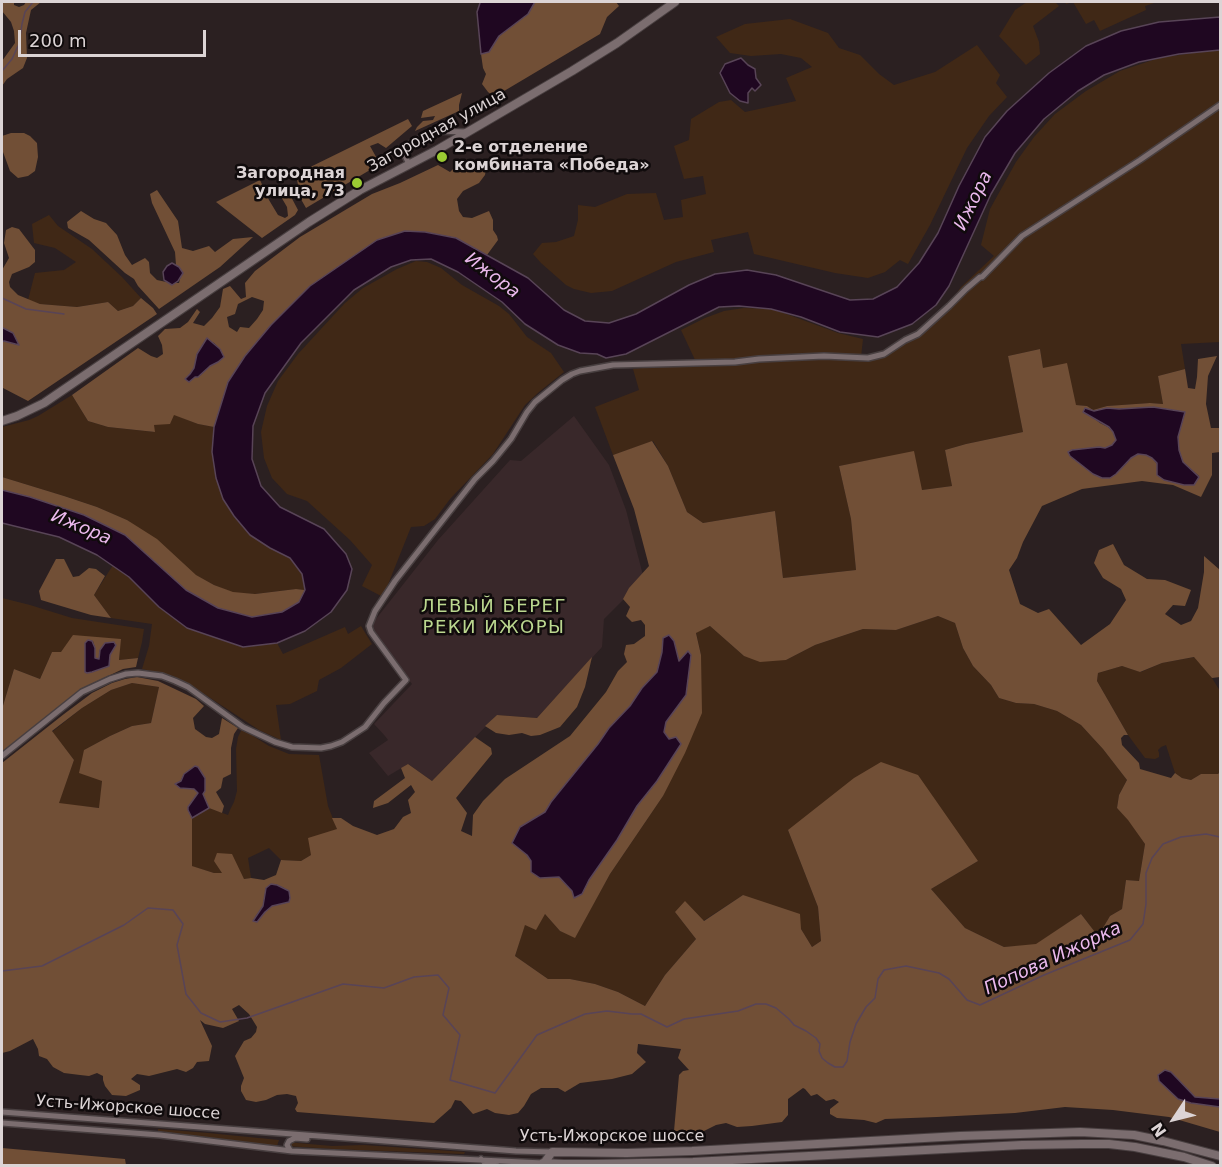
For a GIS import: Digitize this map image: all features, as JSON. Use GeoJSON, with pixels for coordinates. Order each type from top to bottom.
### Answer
{"type":"FeatureCollection","features":[{"type":"Feature","properties":{"kind":"street","name":"Загородная улица"},"geometry":{"type":"LineString","coordinates":[[2,421],[44,403],[295,231],[360,190],[437,150],[600,54],[675,2]]}},
{"type":"Feature","properties":{"kind":"street"},"geometry":{"type":"LineString","coordinates":[[2,756],[82,692],[110,679],[138,673],[162,676],[181,684],[243,727],[275,742],[292,747],[321,748],[342,742],[365,727],[406,680],[371,632],[369,627],[375,611],[395,581],[475,479],[511,439],[535,402],[562,380],[580,371],[613,365],[735,362],[824,356],[868,358],[884,354],[918,334],[982,277],[1022,236],[1221,105]]}},
{"type":"Feature","properties":{"kind":"street"},"geometry":{"type":"LineString","coordinates":[[409,164],[401,148],[435,131],[466,132]]}},
{"type":"Feature","properties":{"kind":"street","name":"Усть-Ижорское шоссе"},"geometry":{"type":"LineString","coordinates":[[2,1112],[552,1152],[692,1151],[960,1136],[1080,1132],[1134,1135],[1221,1156]]}},
{"type":"Feature","properties":{"kind":"street","name":"Усть-Ижорское шоссе"},"geometry":{"type":"LineString","coordinates":[[2,1123],[160,1136],[292,1151],[563,1165],[693,1162],[1022,1144],[1109,1144],[1184,1157],[1212,1166]]}},
{"type":"Feature","properties":{"kind":"street"},"geometry":{"type":"LineString","coordinates":[[292,1151],[287,1147],[289,1141],[295,1138],[311,1139],[319,1136]]}},
{"type":"Feature","properties":{"kind":"street"},"geometry":{"type":"LineString","coordinates":[[543,1164],[552,1152]]}},
{"type":"Feature","properties":{"kind":"street","name":"Усть-Ижорское шоссе"},"geometry":{"type":"LineString","coordinates":[[480,1159],[487,1165],[498,1166]]}},
{"type":"Feature","properties":{"kind":"shaded area"},"geometry":{"type":"Polygon","coordinates":[[[2,2],[14,2],[14,5],[19,7],[26,2],[41,2],[31,10],[26,33],[27,58],[23,68],[7,79],[2,86],[2,61],[15,43],[11,22],[2,11],[2,2]]]}},
{"type":"Feature","properties":{"kind":"shaded area"},"geometry":{"type":"Polygon","coordinates":[[[535,2],[616,2],[619,6],[607,17],[600,34],[494,97],[482,84],[486,74],[481,54],[489,52],[499,36],[528,14],[535,2]]]}},
{"type":"Feature","properties":{"kind":"shaded area"},"geometry":{"type":"Polygon","coordinates":[[[1027,2],[1055,2],[1059,6],[1033,26],[1039,42],[1040,54],[1026,65],[999,36],[1015,10],[1027,2]]]}},
{"type":"Feature","properties":{"kind":"shaded area"},"geometry":{"type":"Polygon","coordinates":[[[1073,2],[1157,2],[1145,6],[1146,10],[1100,31],[1094,20],[1086,24],[1073,2]]]}},
{"type":"Feature","properties":{"kind":"shaded area"},"geometry":{"type":"Polygon","coordinates":[[[790,19],[828,33],[839,48],[860,55],[894,85],[935,72],[977,45],[1000,75],[996,83],[1007,97],[989,116],[967,148],[930,225],[908,264],[900,260],[885,272],[868,278],[835,273],[754,254],[748,232],[711,240],[714,252],[676,262],[612,291],[591,293],[574,289],[566,285],[541,263],[533,254],[542,243],[556,242],[574,236],[578,220],[578,205],[595,207],[627,194],[656,193],[664,220],[683,217],[681,200],[706,194],[703,176],[684,179],[674,146],[689,140],[691,119],[719,102],[731,100],[745,112],[796,101],[786,78],[812,67],[801,58],[781,54],[751,56],[730,53],[716,37],[745,24],[790,19]]]}},
{"type":"Feature","properties":{"kind":"shaded area"},"geometry":{"type":"Polygon","coordinates":[[[1220,49],[1220,342],[1181,344],[1185,369],[1158,376],[1163,404],[1107,406],[1093,410],[1087,406],[1076,405],[1043,368],[1040,349],[1008,356],[1023,432],[945,450],[952,486],[922,490],[870,460],[839,466],[851,519],[856,570],[783,578],[775,511],[703,523],[687,512],[668,466],[653,441],[613,455],[595,407],[639,390],[633,369],[696,362],[681,330],[705,318],[724,311],[744,308],[773,309],[838,333],[863,339],[861,357],[888,355],[912,339],[942,314],[961,287],[994,256],[981,245],[990,209],[1016,162],[1055,114],[1086,91],[1120,71],[1159,58],[1220,49]]]}},
{"type":"Feature","properties":{"kind":"shaded area"},"geometry":{"type":"Polygon","coordinates":[[[462,93],[459,111],[415,131],[423,121],[433,120],[435,116],[421,118],[423,111],[462,93]]]}},
{"type":"Feature","properties":{"kind":"shaded area"},"geometry":{"type":"Polygon","coordinates":[[[408,119],[412,126],[386,148],[378,143],[370,146],[380,164],[306,208],[294,187],[298,185],[296,174],[408,119]]]}},
{"type":"Feature","properties":{"kind":"shaded area"},"geometry":{"type":"Polygon","coordinates":[[[24,133],[37,143],[38,157],[35,171],[28,176],[18,178],[10,171],[2,151],[2,136],[24,133]]]}},
{"type":"Feature","properties":{"kind":"shaded area"},"geometry":{"type":"Polygon","coordinates":[[[463,159],[484,162],[485,175],[479,183],[463,191],[457,199],[459,211],[463,217],[472,218],[489,211],[493,220],[493,230],[498,240],[487,255],[456,238],[425,232],[271,325],[245,356],[228,382],[214,427],[174,415],[170,424],[154,425],[155,432],[108,427],[88,421],[72,395],[138,348],[157,358],[163,354],[158,336],[165,329],[180,328],[188,322],[197,309],[200,312],[193,323],[204,326],[220,307],[223,289],[230,286],[241,299],[246,297],[245,283],[255,271],[300,237],[372,194],[438,165],[450,172],[463,159]],[[252,297],[238,304],[235,314],[227,317],[229,327],[237,332],[240,327],[249,328],[263,310],[264,301],[252,297]],[[206,339],[197,354],[194,368],[185,379],[198,377],[224,357],[214,343],[206,339]]]}},
{"type":"Feature","properties":{"kind":"shaded area"},"geometry":{"type":"Polygon","coordinates":[[[260,180],[278,215],[285,218],[288,216],[287,207],[280,195],[288,191],[298,210],[295,215],[262,238],[216,202],[260,180]]]}},
{"type":"Feature","properties":{"kind":"shaded area"},"geometry":{"type":"Polygon","coordinates":[[[157,190],[178,221],[182,248],[193,251],[209,246],[215,252],[233,239],[253,237],[220,267],[159,309],[134,279],[89,240],[68,228],[67,222],[81,211],[106,223],[117,235],[132,265],[145,258],[149,262],[150,273],[157,280],[179,283],[181,275],[176,265],[175,252],[152,203],[150,194],[157,190]]]}},
{"type":"Feature","properties":{"kind":"shaded area"},"geometry":{"type":"Polygon","coordinates":[[[49,215],[58,226],[92,249],[141,298],[133,306],[118,311],[108,302],[77,307],[40,304],[28,300],[35,273],[64,270],[76,262],[55,248],[34,243],[32,224],[49,215]]]}},
{"type":"Feature","properties":{"kind":"shaded area"},"geometry":{"type":"Polygon","coordinates":[[[12,227],[19,229],[35,250],[35,262],[12,274],[10,287],[18,295],[40,304],[77,307],[108,302],[118,311],[133,306],[141,298],[157,314],[28,401],[2,389],[2,342],[18,345],[2,329],[2,270],[9,258],[4,243],[6,230],[12,227]]]}},
{"type":"Feature","properties":{"kind":"shaded area"},"geometry":{"type":"Polygon","coordinates":[[[416,261],[427,262],[441,268],[462,285],[499,306],[509,314],[527,337],[551,353],[564,372],[525,405],[493,454],[450,499],[435,519],[424,526],[411,527],[383,597],[362,586],[372,565],[350,540],[307,501],[287,494],[272,478],[264,458],[261,432],[267,406],[278,381],[298,354],[345,303],[363,288],[416,261]]]}},
{"type":"Feature","properties":{"kind":"shaded area"},"geometry":{"type":"Polygon","coordinates":[[[1040,349],[1043,368],[1067,363],[1076,405],[1087,406],[1093,410],[1107,406],[1163,404],[1158,376],[1185,369],[1188,388],[1195,389],[1198,359],[1217,356],[1208,376],[1206,404],[1211,428],[1220,428],[1220,452],[1212,453],[1212,475],[1201,497],[1173,485],[1142,481],[1082,489],[1042,506],[1009,570],[1020,604],[1038,613],[1049,609],[1081,645],[1110,624],[1126,600],[1121,589],[1103,578],[1094,563],[1099,550],[1113,544],[1124,565],[1147,579],[1165,580],[1191,590],[1185,606],[1173,605],[1165,614],[1181,625],[1191,621],[1198,608],[1204,572],[1204,556],[1220,570],[1220,677],[1212,678],[1194,657],[1162,663],[1140,672],[1122,666],[1098,673],[1097,681],[1128,735],[1121,738],[1122,745],[1139,763],[1140,769],[1171,778],[1175,773],[1191,780],[1201,774],[1220,772],[1220,1132],[1169,1117],[1065,1107],[1015,1113],[885,1119],[876,1123],[837,1118],[830,1114],[830,1109],[839,1102],[834,1099],[826,1101],[817,1094],[811,1096],[803,1088],[788,1099],[788,1115],[782,1122],[737,1127],[726,1123],[704,1131],[674,1131],[679,1075],[689,1070],[678,1058],[681,1049],[638,1044],[637,1053],[646,1062],[632,1074],[580,1083],[565,1092],[558,1088],[541,1088],[531,1094],[518,1113],[509,1115],[487,1109],[473,1114],[461,1101],[455,1100],[451,1108],[434,1123],[297,1112],[295,1109],[298,1103],[296,1096],[277,1095],[256,1102],[246,1100],[241,1091],[244,1078],[235,1056],[244,1041],[256,1032],[257,1027],[249,1014],[239,1005],[232,1009],[239,1021],[223,1028],[205,1024],[200,1020],[212,1046],[209,1061],[197,1062],[186,1072],[177,1069],[149,1076],[137,1074],[131,1079],[140,1085],[140,1090],[126,1096],[112,1095],[105,1086],[103,1076],[97,1073],[89,1076],[64,1073],[53,1067],[47,1059],[39,1056],[33,1039],[2,1053],[2,763],[92,693],[125,679],[137,677],[158,681],[196,699],[204,706],[193,718],[195,729],[206,737],[212,738],[219,734],[222,718],[238,728],[231,748],[231,774],[223,778],[221,788],[216,792],[224,806],[222,813],[209,808],[203,794],[202,776],[195,766],[184,774],[181,780],[180,788],[194,789],[198,793],[188,810],[192,818],[192,866],[214,873],[222,873],[214,861],[217,853],[232,854],[244,879],[264,880],[276,875],[281,860],[301,861],[311,855],[308,838],[337,829],[332,818],[341,818],[353,826],[377,835],[394,829],[403,817],[411,813],[408,800],[415,792],[411,785],[388,803],[373,808],[374,801],[405,778],[401,768],[408,764],[432,781],[475,737],[491,748],[492,754],[456,798],[467,813],[461,831],[472,836],[473,815],[483,801],[505,779],[570,736],[627,662],[624,654],[626,645],[634,644],[645,636],[645,625],[641,620],[632,622],[626,616],[630,607],[623,599],[629,588],[649,566],[634,509],[613,455],[652,441],[668,466],[687,512],[703,523],[775,511],[783,578],[856,570],[851,519],[839,466],[914,451],[922,490],[952,486],[945,450],[1023,432],[1008,356],[1040,349]],[[1153,407],[1107,408],[1094,411],[1085,408],[1088,414],[1113,432],[1116,440],[1113,445],[1105,448],[1099,447],[1070,456],[1093,474],[1124,466],[1138,454],[1152,458],[1157,464],[1157,473],[1199,476],[1183,462],[1179,450],[1178,437],[1185,412],[1153,407]],[[938,616],[896,630],[863,629],[815,645],[786,660],[760,662],[744,656],[710,626],[696,633],[701,655],[702,713],[663,796],[610,874],[575,938],[560,931],[545,914],[536,930],[525,925],[515,956],[548,979],[570,979],[595,984],[618,992],[645,1006],[665,975],[696,939],[675,912],[685,901],[704,921],[743,895],[800,914],[801,929],[812,947],[821,941],[818,907],[788,830],[854,778],[881,762],[918,775],[978,861],[931,889],[965,928],[1004,947],[1036,944],[1081,914],[1098,936],[1110,916],[1122,909],[1126,880],[1139,881],[1145,844],[1117,808],[1119,795],[1127,780],[1081,725],[1057,711],[1034,704],[1016,703],[999,698],[991,685],[973,666],[963,648],[955,623],[938,616]],[[669,635],[663,638],[657,672],[609,728],[545,812],[520,827],[527,855],[531,861],[531,872],[540,878],[559,877],[572,891],[582,894],[637,806],[657,781],[669,739],[664,732],[666,722],[674,709],[679,662],[674,641],[669,635]],[[132,683],[111,690],[52,731],[74,760],[59,803],[99,808],[102,781],[79,773],[84,750],[132,726],[151,723],[159,687],[132,683]],[[271,884],[266,888],[263,906],[255,917],[279,904],[284,888],[271,884]]]}},
{"type":"Feature","properties":{"kind":"shaded area"},"geometry":{"type":"Polygon","coordinates":[[[72,395],[88,421],[108,427],[154,432],[154,425],[173,414],[198,424],[214,427],[212,452],[223,499],[234,517],[250,535],[290,558],[302,574],[305,590],[255,594],[233,593],[195,575],[176,557],[127,520],[97,507],[2,477],[2,427],[38,416],[72,395]]]}},
{"type":"Feature","properties":{"kind":"shaded area"},"geometry":{"type":"Polygon","coordinates":[[[574,416],[609,465],[626,510],[644,579],[604,619],[602,647],[537,718],[497,715],[432,781],[408,764],[388,776],[369,753],[388,740],[374,724],[412,684],[372,632],[372,624],[438,540],[510,460],[521,461],[574,416]]]}},
{"type":"Feature","properties":{"kind":"shaded area"},"geometry":{"type":"Polygon","coordinates":[[[2,477],[97,507],[127,520],[157,539],[196,575],[214,585],[233,592],[255,594],[305,590],[299,602],[282,613],[252,617],[218,608],[186,590],[125,535],[84,515],[2,490],[2,477]]]}},
{"type":"Feature","properties":{"kind":"shaded area"},"geometry":{"type":"Polygon","coordinates":[[[56,559],[64,559],[73,577],[79,576],[89,568],[96,569],[105,576],[94,595],[111,618],[91,615],[41,600],[39,591],[56,559]]]}},
{"type":"Feature","properties":{"kind":"shaded area"},"geometry":{"type":"Polygon","coordinates":[[[113,565],[129,577],[159,607],[187,628],[243,647],[277,643],[283,654],[345,627],[348,634],[361,626],[372,644],[341,668],[319,680],[317,691],[290,704],[276,705],[281,740],[259,730],[189,684],[173,676],[142,669],[149,646],[152,624],[111,618],[94,595],[113,565]]]}},
{"type":"Feature","properties":{"kind":"shaded area"},"geometry":{"type":"Polygon","coordinates":[[[2,598],[72,618],[144,629],[138,658],[119,660],[120,639],[52,652],[40,679],[14,669],[2,709],[2,598]]]}},
{"type":"Feature","properties":{"kind":"shaded area"},"geometry":{"type":"Polygon","coordinates":[[[938,616],[955,623],[963,648],[973,666],[991,685],[999,698],[1016,703],[1034,704],[1057,711],[1081,725],[1127,780],[1119,795],[1117,808],[1128,819],[1145,844],[1139,881],[1126,880],[1122,909],[1110,916],[1098,936],[1081,914],[1036,945],[1004,947],[965,928],[931,889],[978,861],[788,830],[818,907],[821,941],[812,947],[801,929],[743,895],[703,921],[675,912],[696,939],[665,975],[645,1006],[618,992],[595,984],[570,979],[548,979],[515,956],[525,924],[545,914],[560,931],[575,937],[610,874],[663,796],[701,655],[696,632],[710,626],[744,656],[786,660],[815,645],[863,629],[896,630],[938,616]]]}},
{"type":"Feature","properties":{"kind":"shaded area"},"geometry":{"type":"Polygon","coordinates":[[[73,635],[121,639],[119,660],[138,658],[136,667],[123,669],[89,685],[2,753],[2,709],[14,669],[40,679],[52,652],[61,652],[73,635]],[[88,640],[85,644],[85,672],[109,666],[110,655],[100,650],[99,659],[95,658],[93,641],[88,640]]]}},
{"type":"Feature","properties":{"kind":"shaded area"},"geometry":{"type":"Polygon","coordinates":[[[592,657],[585,687],[577,707],[560,727],[531,736],[522,733],[509,735],[496,733],[485,726],[497,715],[537,718],[592,657]]]}},
{"type":"Feature","properties":{"kind":"shaded area"},"geometry":{"type":"Polygon","coordinates":[[[1195,657],[1220,691],[1220,772],[1201,774],[1191,780],[1175,773],[1166,745],[1158,750],[1159,757],[1145,758],[1128,735],[1097,681],[1098,673],[1122,666],[1141,672],[1162,663],[1195,657]]]}},
{"type":"Feature","properties":{"kind":"shaded area"},"geometry":{"type":"Polygon","coordinates":[[[132,683],[159,687],[151,723],[132,726],[84,750],[102,781],[100,808],[58,804],[74,760],[52,732],[82,708],[111,690],[132,683]]]}},
{"type":"Feature","properties":{"kind":"shaded area"},"geometry":{"type":"Polygon","coordinates":[[[242,729],[269,746],[289,754],[319,755],[328,806],[337,829],[311,855],[301,861],[281,860],[269,848],[248,858],[251,878],[244,879],[191,866],[192,818],[209,808],[228,815],[234,802],[237,791],[236,749],[242,729]]]}},
{"type":"Feature","properties":{"kind":"shaded area"},"geometry":{"type":"Polygon","coordinates":[[[158,1129],[279,1140],[277,1146],[158,1131],[158,1129]]]}},
{"type":"Feature","properties":{"kind":"shaded area"},"geometry":{"type":"Polygon","coordinates":[[[286,1142],[465,1152],[464,1154],[333,1149],[287,1146],[283,1144],[286,1142]]]}},
{"type":"Feature","properties":{"kind":"shaded area"},"geometry":{"type":"Polygon","coordinates":[[[2,1148],[125,1159],[126,1165],[2,1165],[2,1148]]]}},
{"type":"Feature","properties":{"kind":"water"},"geometry":{"type":"Polygon","coordinates":[[[479,2],[535,2],[528,14],[499,36],[489,52],[481,54],[477,12],[479,2]]]}},
{"type":"Feature","properties":{"kind":"water","name":"Ижора"},"geometry":{"type":"Polygon","coordinates":[[[1220,17],[1220,50],[1179,54],[1139,62],[1104,75],[1078,91],[1044,119],[1015,153],[991,194],[949,286],[936,305],[912,324],[878,337],[840,332],[801,317],[771,309],[719,307],[626,354],[606,358],[597,354],[580,353],[558,345],[525,324],[502,302],[458,272],[431,259],[411,260],[391,267],[354,290],[301,343],[265,393],[253,426],[252,459],[261,486],[280,507],[324,529],[346,554],[352,569],[347,590],[331,612],[305,631],[277,643],[243,647],[187,628],[159,607],[129,577],[97,555],[59,537],[2,523],[2,490],[30,497],[84,515],[125,535],[186,590],[218,608],[252,617],[282,612],[299,602],[305,590],[302,574],[290,558],[250,535],[223,499],[216,478],[212,452],[214,427],[228,382],[245,356],[271,325],[310,286],[377,240],[405,231],[456,238],[528,278],[564,310],[585,321],[609,323],[636,314],[689,285],[715,274],[747,270],[776,275],[850,300],[873,299],[897,287],[919,263],[938,233],[959,186],[985,137],[1007,111],[1049,73],[1086,46],[1121,31],[1159,22],[1220,17]]]}},
{"type":"Feature","properties":{"kind":"water"},"geometry":{"type":"Polygon","coordinates":[[[741,58],[755,69],[756,78],[761,85],[755,91],[752,88],[748,93],[748,103],[740,101],[730,93],[720,73],[725,64],[741,58]]]}},
{"type":"Feature","properties":{"kind":"water"},"geometry":{"type":"Polygon","coordinates":[[[172,263],[183,273],[172,285],[164,280],[163,272],[172,263]]]}},
{"type":"Feature","properties":{"kind":"water"},"geometry":{"type":"Polygon","coordinates":[[[3,328],[13,333],[19,345],[2,342],[3,328]]]}},
{"type":"Feature","properties":{"kind":"water"},"geometry":{"type":"Polygon","coordinates":[[[207,338],[220,349],[224,357],[189,382],[185,379],[194,368],[197,354],[207,338]]]}},
{"type":"Feature","properties":{"kind":"water"},"geometry":{"type":"Polygon","coordinates":[[[1153,407],[1185,412],[1178,437],[1179,450],[1183,462],[1199,477],[1194,485],[1164,480],[1157,475],[1157,463],[1146,455],[1138,454],[1131,458],[1110,478],[1102,478],[1093,474],[1070,456],[1068,452],[1072,450],[1105,448],[1116,440],[1109,427],[1083,412],[1085,408],[1094,411],[1107,408],[1153,407]]]}},
{"type":"Feature","properties":{"kind":"water"},"geometry":{"type":"Polygon","coordinates":[[[669,635],[674,641],[679,661],[688,651],[691,655],[686,695],[666,722],[664,732],[669,739],[676,737],[681,744],[657,781],[637,806],[582,894],[574,898],[572,891],[559,877],[540,878],[531,872],[531,861],[512,843],[520,827],[545,812],[609,728],[657,672],[663,638],[669,635]]]}},
{"type":"Feature","properties":{"kind":"water"},"geometry":{"type":"Polygon","coordinates":[[[88,640],[92,641],[95,648],[95,658],[99,659],[100,650],[105,643],[114,642],[116,645],[110,655],[109,666],[85,672],[85,643],[88,640]]]}},
{"type":"Feature","properties":{"kind":"water"},"geometry":{"type":"Polygon","coordinates":[[[195,766],[205,778],[203,794],[209,808],[192,818],[188,807],[198,793],[194,789],[180,788],[175,784],[195,766]]]}},
{"type":"Feature","properties":{"kind":"water"},"geometry":{"type":"Polygon","coordinates":[[[271,884],[289,891],[289,902],[272,906],[257,922],[253,921],[263,906],[266,888],[271,884]]]}},
{"type":"Feature","properties":{"kind":"water"},"geometry":{"type":"Polygon","coordinates":[[[1165,1070],[1171,1072],[1195,1097],[1220,1099],[1220,1107],[1178,1099],[1159,1081],[1158,1075],[1165,1070]]]}},
{"type":"Feature","properties":{"kind":"waterway"},"geometry":{"type":"LineString","coordinates":[[2,71],[12,59],[19,44],[25,12],[33,2]]}},
{"type":"Feature","properties":{"kind":"waterway"},"geometry":{"type":"LineString","coordinates":[[2,298],[26,309],[64,314]]}},
{"type":"Feature","properties":{"kind":"waterway","name":"Попова Ижорка"},"geometry":{"type":"LineString","coordinates":[[2,971],[42,966],[124,925],[148,908],[173,910],[183,924],[177,945],[186,994],[201,1013],[220,1022],[247,1018],[343,984],[384,988],[414,977],[438,975],[449,988],[443,1015],[460,1035],[450,1080],[495,1093],[537,1035],[585,1014],[607,1011],[641,1014],[667,1027],[684,1019],[738,1011],[756,1004],[766,1004],[776,1008],[794,1025],[816,1038],[820,1044],[819,1051],[822,1058],[828,1063],[835,1067],[843,1067],[847,1061],[856,1024],[866,1007],[875,998],[878,979],[884,970],[906,966],[939,973],[949,979],[967,1000],[980,1005],[1044,975],[1130,940],[1143,924],[1146,904],[1146,873],[1152,858],[1163,844],[1181,837],[1206,834],[1220,837]]}},
{"type":"Feature","properties":{"kind":"place","name":"2-е отделение комбината «Победа»"},"geometry":{"type":"Point","coordinates":[442,157]}},
{"type":"Feature","properties":{"kind":"place","name":"Загородная улица, 73"},"geometry":{"type":"Point","coordinates":[357,183]}},
{"type":"Feature","properties":{"kind":"district","name":"ЛЕВЫЙ БЕРЕГ РЕКИ ИЖОРЫ"},"geometry":{"type":"Point","coordinates":[494,617]}}]}
